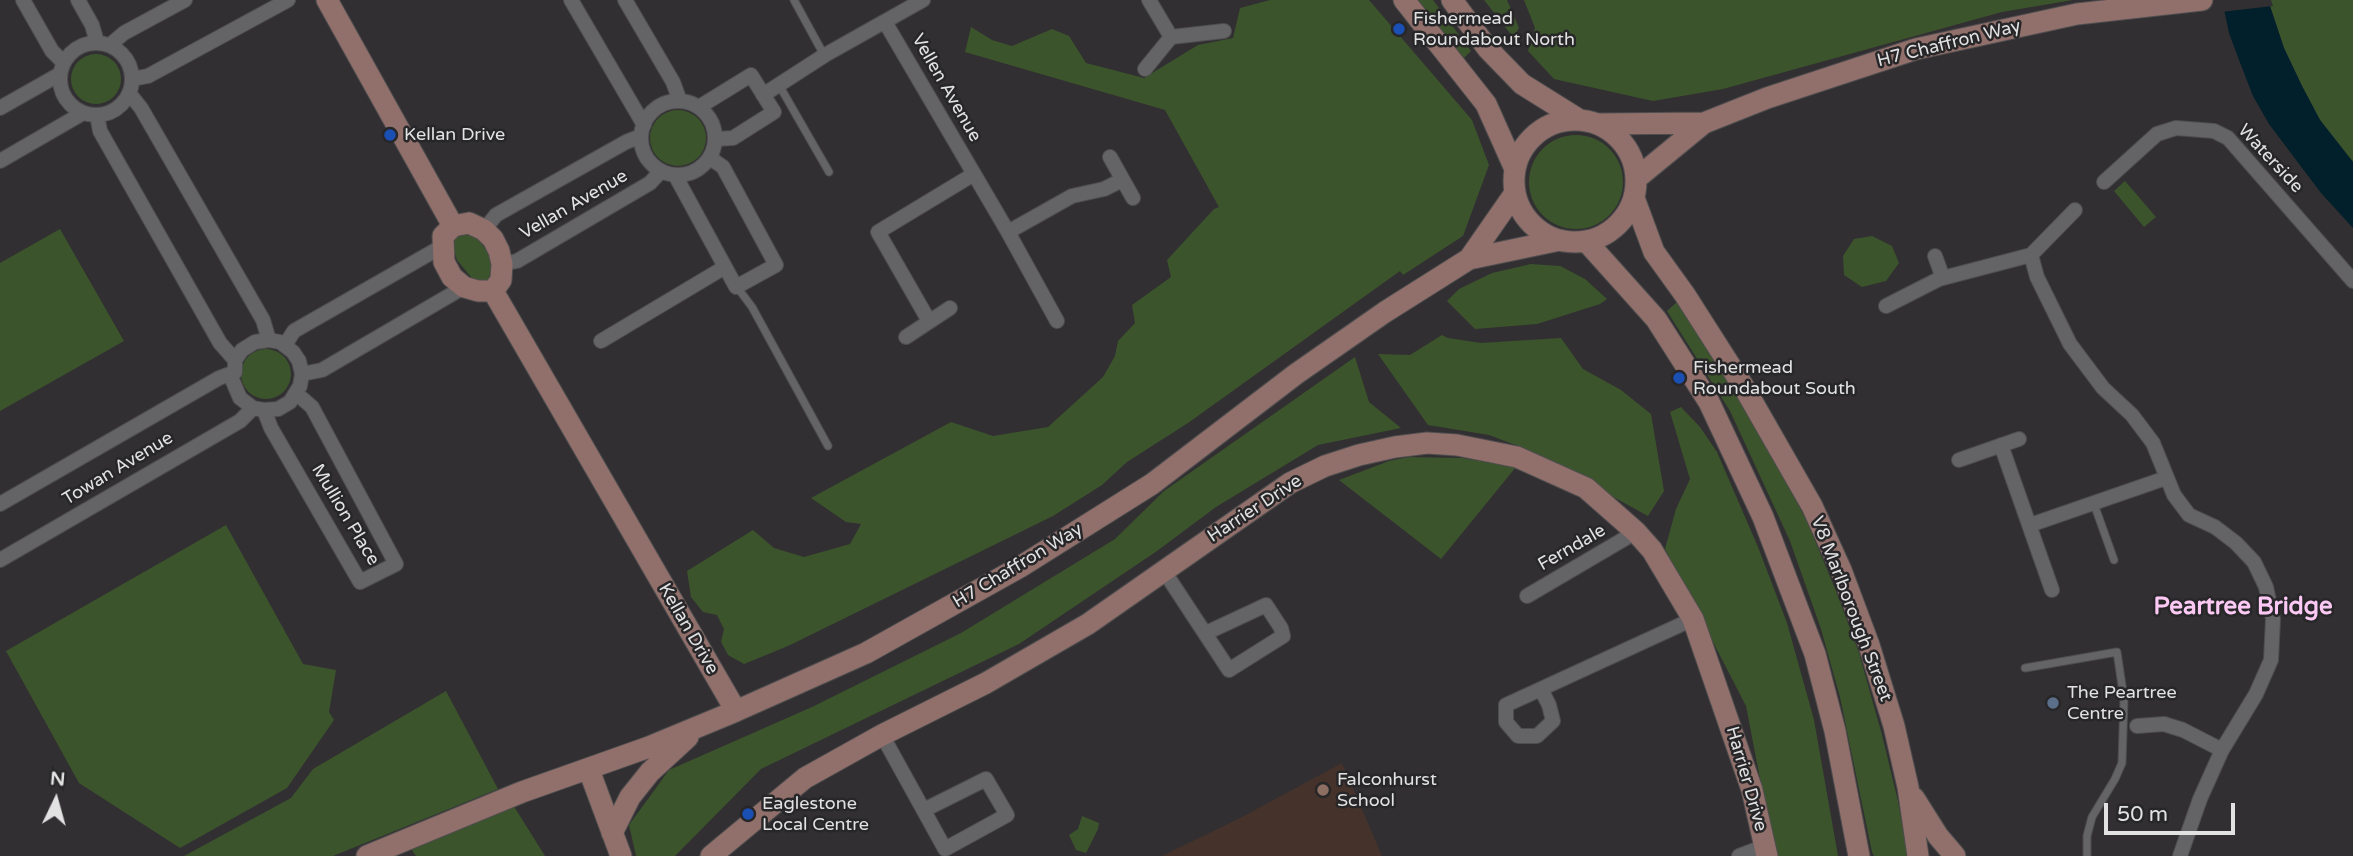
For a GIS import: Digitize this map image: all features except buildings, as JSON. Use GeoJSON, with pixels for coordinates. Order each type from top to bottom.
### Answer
{"type":"FeatureCollection","features":[{"type":"Feature","properties":{"kind":"street"},"geometry":{"type":"LineString","coordinates":[[23,0],[62,68],[63,93],[69,103],[90,114],[235,366]]}},
{"type":"Feature","properties":{"kind":"street"},"geometry":{"type":"LineString","coordinates":[[78,0],[103,44],[123,55],[129,64],[130,86],[141,108],[263,320],[269,340]]}},
{"type":"Feature","properties":{"kind":"street"},"geometry":{"type":"LineString","coordinates":[[0,108],[62,68],[70,53],[84,44],[103,44],[185,0]]}},
{"type":"Feature","properties":{"kind":"street"},"geometry":{"type":"LineString","coordinates":[[0,161],[90,114],[107,113],[120,106],[130,86],[288,0]]}},
{"type":"Feature","properties":{"kind":"street"},"geometry":{"type":"LineString","coordinates":[[327,0],[453,226]]}},
{"type":"Feature","properties":{"kind":"street"},"geometry":{"type":"LineString","coordinates":[[571,0],[643,130],[646,156],[668,173],[736,286],[776,265],[723,167],[710,158]]}},
{"type":"Feature","properties":{"kind":"street"},"geometry":{"type":"LineString","coordinates":[[625,0],[673,82],[680,101]]}},
{"type":"Feature","properties":{"kind":"street"},"geometry":{"type":"LineString","coordinates":[[763,95],[825,55],[923,0]]}},
{"type":"Feature","properties":{"kind":"street"},"geometry":{"type":"LineString","coordinates":[[1149,0],[1171,37]]}},
{"type":"Feature","properties":{"kind":"street"},"geometry":{"type":"LineString","coordinates":[[1404,0],[1486,104],[1515,169]]}},
{"type":"Feature","properties":{"kind":"street"},"geometry":{"type":"LineString","coordinates":[[1452,0],[1488,49],[1522,84],[1614,133],[1626,145],[1633,161],[1635,188],[1627,213],[1616,226],[1602,236],[1586,241],[1560,240],[1544,234],[1531,223],[1521,209],[1515,192],[1515,169],[1520,152],[1537,133],[1561,121],[1589,122]]}},
{"type":"Feature","properties":{"kind":"street","name":"H7 Chaffron Way"},"geometry":{"type":"LineString","coordinates":[[1635,188],[1704,123],[1916,49],[2077,14],[2202,0]]}},
{"type":"Feature","properties":{"kind":"street","name":"Vellen Avenue"},"geometry":{"type":"LineString","coordinates":[[885,22],[1057,320]]}},
{"type":"Feature","properties":{"kind":"street"},"geometry":{"type":"LineString","coordinates":[[1145,69],[1171,37],[1224,31]]}},
{"type":"Feature","properties":{"kind":"street"},"geometry":{"type":"LineString","coordinates":[[699,107],[751,75],[774,112],[733,138],[716,139]]}},
{"type":"Feature","properties":{"kind":"street"},"geometry":{"type":"LineString","coordinates":[[643,130],[649,115],[658,107],[680,101],[699,107],[708,116],[716,139],[710,158],[701,168],[689,174],[668,173]]}},
{"type":"Feature","properties":{"kind":"street","name":"H7 Chaffron Way"},"geometry":{"type":"LineString","coordinates":[[1589,122],[1704,123]]}},
{"type":"Feature","properties":{"kind":"street","name":"Waterside"},"geometry":{"type":"LineString","coordinates":[[2104,182],[2157,134],[2176,128],[2214,131],[2228,138],[2353,281]]}},
{"type":"Feature","properties":{"kind":"street","name":"Vellan Avenue"},"geometry":{"type":"LineString","coordinates":[[484,230],[496,215],[643,130]]}},
{"type":"Feature","properties":{"kind":"street"},"geometry":{"type":"LineString","coordinates":[[1110,157],[1133,198]]}},
{"type":"Feature","properties":{"kind":"street","name":"Vellan Avenue"},"geometry":{"type":"LineString","coordinates":[[502,264],[517,261],[668,173]]}},
{"type":"Feature","properties":{"kind":"street"},"geometry":{"type":"LineString","coordinates":[[929,321],[878,232],[974,174]]}},
{"type":"Feature","properties":{"kind":"street"},"geometry":{"type":"LineString","coordinates":[[1008,232],[1072,196],[1104,189],[1122,180]]}},
{"type":"Feature","properties":{"kind":"street","name":"V8 Marlborough Street"},"geometry":{"type":"LineString","coordinates":[[1635,188],[1654,252],[1745,389],[1812,506],[1841,570],[1869,645],[1894,726],[1908,787],[1918,856]]}},
{"type":"Feature","properties":{"kind":"street","name":"H7 Chaffron Way"},"geometry":{"type":"LineString","coordinates":[[1469,259],[1515,192]]}},
{"type":"Feature","properties":{"kind":"street"},"geometry":{"type":"LineString","coordinates":[[1886,306],[1943,278],[2031,255],[2075,210]]}},
{"type":"Feature","properties":{"kind":"street"},"geometry":{"type":"LineString","coordinates":[[469,223],[484,230],[493,239],[502,264],[501,280],[493,291],[464,287],[452,277],[441,247],[443,236],[453,226],[469,223]]}},
{"type":"Feature","properties":{"kind":"street","name":"H7 Chaffron Way"},"geometry":{"type":"LineString","coordinates":[[367,856],[522,792],[589,770],[698,727],[866,653],[1020,567],[1152,484],[1296,374],[1385,312],[1469,259],[1560,240]]}},
{"type":"Feature","properties":{"kind":"street"},"geometry":{"type":"LineString","coordinates":[[1586,241],[1656,319],[1709,402],[1763,517],[1815,654],[1835,731],[1859,856]]}},
{"type":"Feature","properties":{"kind":"street"},"geometry":{"type":"LineString","coordinates":[[285,345],[295,331],[441,247]]}},
{"type":"Feature","properties":{"kind":"street"},"geometry":{"type":"LineString","coordinates":[[2031,255],[2037,277],[2070,344],[2103,388],[2132,415],[2146,434],[2174,495],[2189,515],[2215,527],[2236,543],[2255,562],[2266,587],[2273,619],[2271,660],[2256,694],[2222,751],[2200,799],[2180,856]]}},
{"type":"Feature","properties":{"kind":"street"},"geometry":{"type":"LineString","coordinates":[[1935,256],[1943,278]]}},
{"type":"Feature","properties":{"kind":"street"},"geometry":{"type":"LineString","coordinates":[[601,341],[725,267]]}},
{"type":"Feature","properties":{"kind":"street"},"geometry":{"type":"LineString","coordinates":[[302,374],[322,370],[464,287]]}},
{"type":"Feature","properties":{"kind":"street","name":"Kellan Drive"},"geometry":{"type":"LineString","coordinates":[[493,291],[737,711]]}},
{"type":"Feature","properties":{"kind":"street"},"geometry":{"type":"LineString","coordinates":[[906,337],[950,308]]}},
{"type":"Feature","properties":{"kind":"street"},"geometry":{"type":"LineString","coordinates":[[269,340],[285,345],[299,361],[302,374],[297,394],[290,402],[278,409],[259,409],[240,398],[231,377],[242,350],[255,342],[269,340]]}},
{"type":"Feature","properties":{"kind":"street","name":"Towan Avenue"},"geometry":{"type":"LineString","coordinates":[[0,504],[219,378],[235,366]]}},
{"type":"Feature","properties":{"kind":"street","name":"Mullion Place"},"geometry":{"type":"LineString","coordinates":[[259,409],[360,582],[396,564],[312,407],[297,394]]}},
{"type":"Feature","properties":{"kind":"street","name":"Towan Avenue"},"geometry":{"type":"LineString","coordinates":[[0,560],[259,409]]}},
{"type":"Feature","properties":{"kind":"street"},"geometry":{"type":"LineString","coordinates":[[1959,460],[2019,439]]}},
{"type":"Feature","properties":{"kind":"street","name":"Harrier Drive"},"geometry":{"type":"LineString","coordinates":[[711,856],[805,778],[882,735],[986,684],[1088,624],[1290,483],[1325,466],[1359,455],[1427,443],[1457,445],[1517,457],[1586,488],[1636,532],[1652,550],[1693,620],[1752,790],[1766,851]]}},
{"type":"Feature","properties":{"kind":"street"},"geometry":{"type":"LineString","coordinates":[[2001,445],[2052,590]]}},
{"type":"Feature","properties":{"kind":"street"},"geometry":{"type":"LineString","coordinates":[[2030,525],[2166,478]]}},
{"type":"Feature","properties":{"kind":"street","name":"Ferndale"},"geometry":{"type":"LineString","coordinates":[[1527,596],[1636,532]]}},
{"type":"Feature","properties":{"kind":"street"},"geometry":{"type":"LineString","coordinates":[[1164,571],[1229,670],[1283,636],[1282,628],[1266,605],[1206,633]]}},
{"type":"Feature","properties":{"kind":"street"},"geometry":{"type":"LineString","coordinates":[[1541,690],[1693,620]]}},
{"type":"Feature","properties":{"kind":"street"},"geometry":{"type":"LineString","coordinates":[[2137,726],[2164,724],[2183,730],[2222,751]]}},
{"type":"Feature","properties":{"kind":"street"},"geometry":{"type":"LineString","coordinates":[[612,833],[630,797],[650,772],[698,727]]}},
{"type":"Feature","properties":{"kind":"street"},"geometry":{"type":"LineString","coordinates":[[882,735],[945,849],[1007,815],[986,779],[924,810]]}},
{"type":"Feature","properties":{"kind":"street"},"geometry":{"type":"LineString","coordinates":[[589,770],[621,856]]}},
{"type":"Feature","properties":{"kind":"street"},"geometry":{"type":"LineString","coordinates":[[1908,787],[1932,828],[1955,856]]}},
{"type":"Feature","properties":{"kind":"street"},"geometry":{"type":"LineString","coordinates":[[1739,856],[1766,851]]}},
{"type":"Feature","properties":{"kind":"lane"},"geometry":{"type":"LineString","coordinates":[[794,0],[825,55]]}},
{"type":"Feature","properties":{"kind":"lane"},"geometry":{"type":"LineString","coordinates":[[779,85],[829,172]]}},
{"type":"Feature","properties":{"kind":"lane"},"geometry":{"type":"LineString","coordinates":[[736,286],[752,307],[828,446]]}},
{"type":"Feature","properties":{"kind":"lane"},"geometry":{"type":"LineString","coordinates":[[2094,504],[2114,560]]}},
{"type":"Feature","properties":{"kind":"lane"},"geometry":{"type":"LineString","coordinates":[[2025,668],[2117,652],[2124,699],[2122,763],[2092,817],[2087,836],[2087,856]]}},
{"type":"Feature","properties":{"kind":"shaded area","name":"Falconhurst School"},"geometry":{"type":"Polygon","coordinates":[[[1342,763],[1382,856],[1162,856],[1240,818],[1342,763]]]}},
{"type":"Feature","properties":{"kind":"green space"},"geometry":{"type":"Polygon","coordinates":[[[1270,0],[1369,0],[1472,120],[1489,165],[1463,236],[1403,275],[1400,271],[1188,423],[1127,462],[1102,485],[1053,516],[788,646],[744,664],[728,655],[721,642],[724,629],[717,615],[703,612],[691,597],[687,571],[753,530],[774,548],[804,557],[850,544],[861,524],[846,522],[811,498],[951,422],[993,436],[1048,427],[1103,377],[1115,356],[1118,341],[1135,323],[1132,305],[1171,277],[1167,260],[1214,209],[1219,207],[1165,110],[965,52],[971,27],[992,40],[1012,46],[1052,29],[1069,36],[1086,63],[1144,78],[1198,45],[1233,38],[1240,8],[1270,0]]]}},
{"type":"Feature","properties":{"kind":"green space"},"geometry":{"type":"Polygon","coordinates":[[[1414,0],[1433,0],[1471,51],[1461,61],[1414,0]]]}},
{"type":"Feature","properties":{"kind":"green space"},"geometry":{"type":"Polygon","coordinates":[[[1484,0],[1507,0],[1519,28],[1513,37],[1484,0]]]}},
{"type":"Feature","properties":{"kind":"green space"},"geometry":{"type":"Polygon","coordinates":[[[1524,0],[2073,0],[2002,12],[1723,89],[1653,101],[1554,79],[1528,51],[1535,28],[1524,0]]]}},
{"type":"Feature","properties":{"kind":"green space"},"geometry":{"type":"Polygon","coordinates":[[[2268,0],[2353,0],[2353,162],[2320,120],[2302,86],[2284,48],[2268,0]]]}},
{"type":"Feature","properties":{"kind":"green space"},"geometry":{"type":"Polygon","coordinates":[[[96,54],[113,62],[121,79],[113,96],[96,104],[79,96],[71,79],[79,62],[96,54]]]}},
{"type":"Feature","properties":{"kind":"green space"},"geometry":{"type":"Polygon","coordinates":[[[678,110],[693,115],[701,123],[706,138],[701,153],[693,161],[678,166],[663,161],[655,153],[650,138],[655,123],[663,115],[678,110]]]}},
{"type":"Feature","properties":{"kind":"green space"},"geometry":{"type":"Polygon","coordinates":[[[1576,135],[1594,138],[1609,149],[1620,164],[1623,182],[1620,200],[1609,215],[1594,226],[1576,229],[1558,226],[1543,215],[1532,200],[1529,182],[1532,164],[1543,149],[1558,138],[1576,135]]]}},
{"type":"Feature","properties":{"kind":"green space"},"geometry":{"type":"Polygon","coordinates":[[[2125,181],[2156,217],[2144,227],[2114,191],[2125,181]]]}},
{"type":"Feature","properties":{"kind":"green space"},"geometry":{"type":"Polygon","coordinates":[[[60,229],[124,341],[0,411],[0,263],[60,229]]]}},
{"type":"Feature","properties":{"kind":"green space"},"geometry":{"type":"Polygon","coordinates":[[[464,233],[478,239],[489,254],[492,266],[487,280],[478,281],[471,277],[457,260],[455,239],[457,234],[464,233]]]}},
{"type":"Feature","properties":{"kind":"green space"},"geometry":{"type":"Polygon","coordinates":[[[1872,236],[1892,246],[1899,263],[1886,281],[1862,287],[1844,275],[1843,256],[1854,239],[1872,236]]]}},
{"type":"Feature","properties":{"kind":"green space"},"geometry":{"type":"Polygon","coordinates":[[[1531,264],[1560,266],[1585,279],[1607,299],[1600,304],[1537,324],[1475,329],[1447,301],[1459,289],[1492,273],[1531,264]]]}},
{"type":"Feature","properties":{"kind":"green space"},"geometry":{"type":"Polygon","coordinates":[[[1677,302],[1709,344],[1779,466],[1808,524],[1836,591],[1859,653],[1882,735],[1908,856],[1874,856],[1872,852],[1840,697],[1821,629],[1790,541],[1730,411],[1667,311],[1677,302]]]}},
{"type":"Feature","properties":{"kind":"green space"},"geometry":{"type":"Polygon","coordinates":[[[1442,335],[1481,343],[1561,338],[1583,369],[1621,390],[1651,414],[1664,491],[1648,516],[1526,449],[1489,435],[1428,425],[1378,354],[1410,355],[1442,335]]]}},
{"type":"Feature","properties":{"kind":"green space"},"geometry":{"type":"Polygon","coordinates":[[[256,350],[276,350],[290,364],[290,384],[276,398],[256,398],[242,384],[242,364],[256,350]]]}},
{"type":"Feature","properties":{"kind":"green space"},"geometry":{"type":"Polygon","coordinates":[[[1355,357],[1369,402],[1401,428],[1318,445],[1216,507],[1157,551],[1019,644],[761,769],[675,856],[636,856],[629,825],[669,770],[812,707],[961,633],[1115,539],[1164,491],[1355,357]]]}},
{"type":"Feature","properties":{"kind":"green space"},"geometry":{"type":"Polygon","coordinates":[[[1681,407],[1700,427],[1717,452],[1787,623],[1814,720],[1838,856],[1775,856],[1746,706],[1665,549],[1676,509],[1690,479],[1670,412],[1681,407]]]}},
{"type":"Feature","properties":{"kind":"green space"},"geometry":{"type":"Polygon","coordinates":[[[1409,457],[1462,458],[1516,467],[1441,559],[1339,480],[1389,461],[1409,457]]]}},
{"type":"Feature","properties":{"kind":"green space"},"geometry":{"type":"Polygon","coordinates":[[[226,525],[303,664],[336,670],[329,712],[334,720],[287,788],[180,848],[79,783],[6,651],[226,525]]]}},
{"type":"Feature","properties":{"kind":"green space"},"geometry":{"type":"Polygon","coordinates":[[[446,691],[498,789],[333,856],[184,856],[291,798],[313,769],[446,691]]]}},
{"type":"Feature","properties":{"kind":"green space"},"geometry":{"type":"Polygon","coordinates":[[[510,800],[545,856],[416,856],[405,840],[510,800]]]}},
{"type":"Feature","properties":{"kind":"green space"},"geometry":{"type":"Polygon","coordinates":[[[1082,816],[1099,823],[1086,853],[1076,850],[1069,835],[1078,829],[1082,816]]]}},
{"type":"Feature","properties":{"kind":"water"},"geometry":{"type":"Polygon","coordinates":[[[2222,0],[2268,0],[2284,48],[2302,86],[2320,120],[2353,162],[2353,228],[2321,193],[2269,124],[2253,96],[2239,60],[2229,33],[2222,0]]]}},
{"type":"Feature","properties":{"kind":"pier"},"geometry":{"type":"Polygon","coordinates":[[[2218,0],[2271,0],[2273,6],[2221,12],[2218,0]]]}},
{"type":"Feature","properties":{"kind":"place","name":"Fishermead Roundabout North"},"geometry":{"type":"Point","coordinates":[1399,29]}},
{"type":"Feature","properties":{"kind":"place","name":"Kellan Drive"},"geometry":{"type":"Point","coordinates":[390,135]}},
{"type":"Feature","properties":{"kind":"place","name":"Fishermead Roundabout South"},"geometry":{"type":"Point","coordinates":[1679,378]}},
{"type":"Feature","properties":{"kind":"place","name":"The Peartree Centre"},"geometry":{"type":"Point","coordinates":[2053,703]}},
{"type":"Feature","properties":{"kind":"place","name":"Falconhurst School"},"geometry":{"type":"Point","coordinates":[1323,790]}},
{"type":"Feature","properties":{"kind":"place","name":"Eaglestone Local Centre"},"geometry":{"type":"Point","coordinates":[748,814]}},
{"type":"Feature","properties":{"kind":"district","name":"Peartree Bridge"},"geometry":{"type":"Point","coordinates":[2243,608]}}]}
